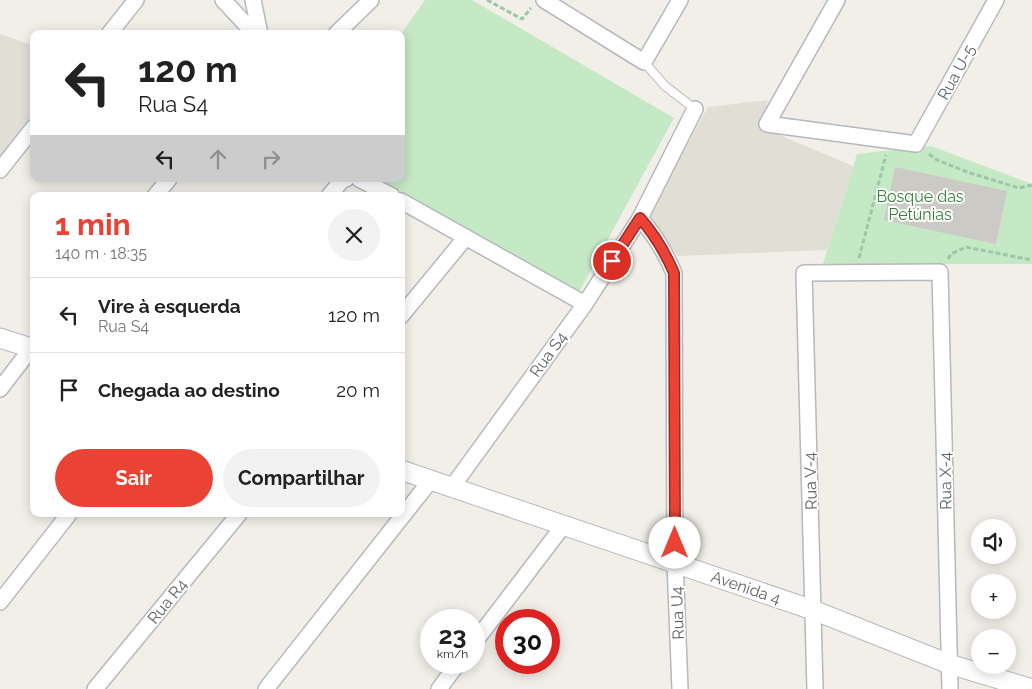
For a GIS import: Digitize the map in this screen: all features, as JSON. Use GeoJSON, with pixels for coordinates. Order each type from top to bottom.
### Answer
{"type":"FeatureCollection","features":[{"type":"Feature","properties":{"kind":"street"},"geometry":{"type":"LineString","coordinates":[[112,30],[136,0]]}},
{"type":"Feature","properties":{"kind":"street"},"geometry":{"type":"LineString","coordinates":[[223,0],[251,30]]}},
{"type":"Feature","properties":{"kind":"street"},"geometry":{"type":"LineString","coordinates":[[253,0],[259,30]]}},
{"type":"Feature","properties":{"kind":"street"},"geometry":{"type":"LineString","coordinates":[[340,30],[371,0]]}},
{"type":"Feature","properties":{"kind":"street"},"geometry":{"type":"LineString","coordinates":[[539,3],[644,62],[680,0]]}},
{"type":"Feature","properties":{"kind":"street"},"geometry":{"type":"LineString","coordinates":[[837,0],[767,124],[916,144]]}},
{"type":"Feature","properties":{"kind":"street","name":"Rua U-5"},"geometry":{"type":"LineString","coordinates":[[916,144],[996,0]]}},
{"type":"Feature","properties":{"kind":"street","name":"Rua S4"},"geometry":{"type":"LineString","coordinates":[[452,487],[585,304],[640,218],[695,108]]}},
{"type":"Feature","properties":{"kind":"street"},"geometry":{"type":"LineString","coordinates":[[0,170],[30,133]]}},
{"type":"Feature","properties":{"kind":"street"},"geometry":{"type":"LineString","coordinates":[[158,192],[167,182]]}},
{"type":"Feature","properties":{"kind":"street"},"geometry":{"type":"LineString","coordinates":[[333,192],[342,182]]}},
{"type":"Feature","properties":{"kind":"street"},"geometry":{"type":"LineString","coordinates":[[365,182],[384,192]]}},
{"type":"Feature","properties":{"kind":"street"},"geometry":{"type":"LineString","coordinates":[[405,203],[585,304]]}},
{"type":"Feature","properties":{"kind":"street","name":"Rua U4"},"geometry":{"type":"LineString","coordinates":[[640,218],[653,233],[674,273],[675,562],[680,689]]}},
{"type":"Feature","properties":{"kind":"street"},"geometry":{"type":"LineString","coordinates":[[405,311],[466,238]]}},
{"type":"Feature","properties":{"kind":"street"},"geometry":{"type":"LineString","coordinates":[[856,273],[940,272]]}},
{"type":"Feature","properties":{"kind":"street","name":"Rua X-4"},"geometry":{"type":"LineString","coordinates":[[940,272],[950,689]]}},
{"type":"Feature","properties":{"kind":"street","name":"Rua V-4"},"geometry":{"type":"LineString","coordinates":[[815,689],[804,273],[856,273]]}},
{"type":"Feature","properties":{"kind":"street"},"geometry":{"type":"LineString","coordinates":[[0,338],[30,346]]}},
{"type":"Feature","properties":{"kind":"street"},"geometry":{"type":"LineString","coordinates":[[0,389],[30,351]]}},
{"type":"Feature","properties":{"kind":"street","name":"Avenida 4"},"geometry":{"type":"LineString","coordinates":[[405,471],[813,610],[949,664],[1032,688]]}},
{"type":"Feature","properties":{"kind":"street"},"geometry":{"type":"LineString","coordinates":[[405,513],[431,480]]}},
{"type":"Feature","properties":{"kind":"street"},"geometry":{"type":"LineString","coordinates":[[0,602],[67,517]]}},
{"type":"Feature","properties":{"kind":"street","name":"Rua R4"},"geometry":{"type":"LineString","coordinates":[[95,689],[237,517]]}},
{"type":"Feature","properties":{"kind":"street"},"geometry":{"type":"LineString","coordinates":[[266,689],[402,517]]}},
{"type":"Feature","properties":{"kind":"street"},"geometry":{"type":"LineString","coordinates":[[485,630],[564,526]]}},
{"type":"Feature","properties":{"kind":"street"},"geometry":{"type":"LineString","coordinates":[[439,689],[450,674]]}},
{"type":"Feature","properties":{"kind":"lane"},"geometry":{"type":"LineString","coordinates":[[644,62],[665,86],[695,108]]}},
{"type":"Feature","properties":{"kind":"path"},"geometry":{"type":"LineString","coordinates":[[487,0],[522,19],[539,3]]}},
{"type":"Feature","properties":{"kind":"path"},"geometry":{"type":"LineString","coordinates":[[856,273],[889,140]]}},
{"type":"Feature","properties":{"kind":"path"},"geometry":{"type":"LineString","coordinates":[[916,144],[938,160],[970,173],[1019,188],[1032,185]]}},
{"type":"Feature","properties":{"kind":"path"},"geometry":{"type":"LineString","coordinates":[[940,272],[951,254],[966,247],[1032,260]]}},
{"type":"Feature","properties":{"kind":"shaded area"},"geometry":{"type":"Polygon","coordinates":[[[0,34],[30,45],[30,121],[0,158],[0,34]]]}},
{"type":"Feature","properties":{"kind":"shaded area"},"geometry":{"type":"Polygon","coordinates":[[[768,100],[761,127],[853,166],[827,250],[678,256],[647,217],[708,107],[768,100]]]}},
{"type":"Feature","properties":{"kind":"green space"},"geometry":{"type":"Polygon","coordinates":[[[425,0],[472,0],[674,118],[578,294],[405,194],[405,192],[401,192],[384,182],[405,182],[404,30],[425,0]]]}},
{"type":"Feature","properties":{"kind":"green space","name":"Bosque das Petúnias"},"geometry":{"type":"Polygon","coordinates":[[[931,146],[1032,184],[1032,264],[823,264],[857,154],[931,146]]]}},
{"type":"Feature","properties":{"kind":"building"},"geometry":{"type":"Polygon","coordinates":[[[895,167],[1007,191],[996,244],[884,220],[895,167]]]}},
{"type":"Feature","properties":{"kind":"route"},"geometry":{"type":"LineString","coordinates":[[612,261],[640,218],[653,233],[665,252],[674,273],[675,543]]}}]}
